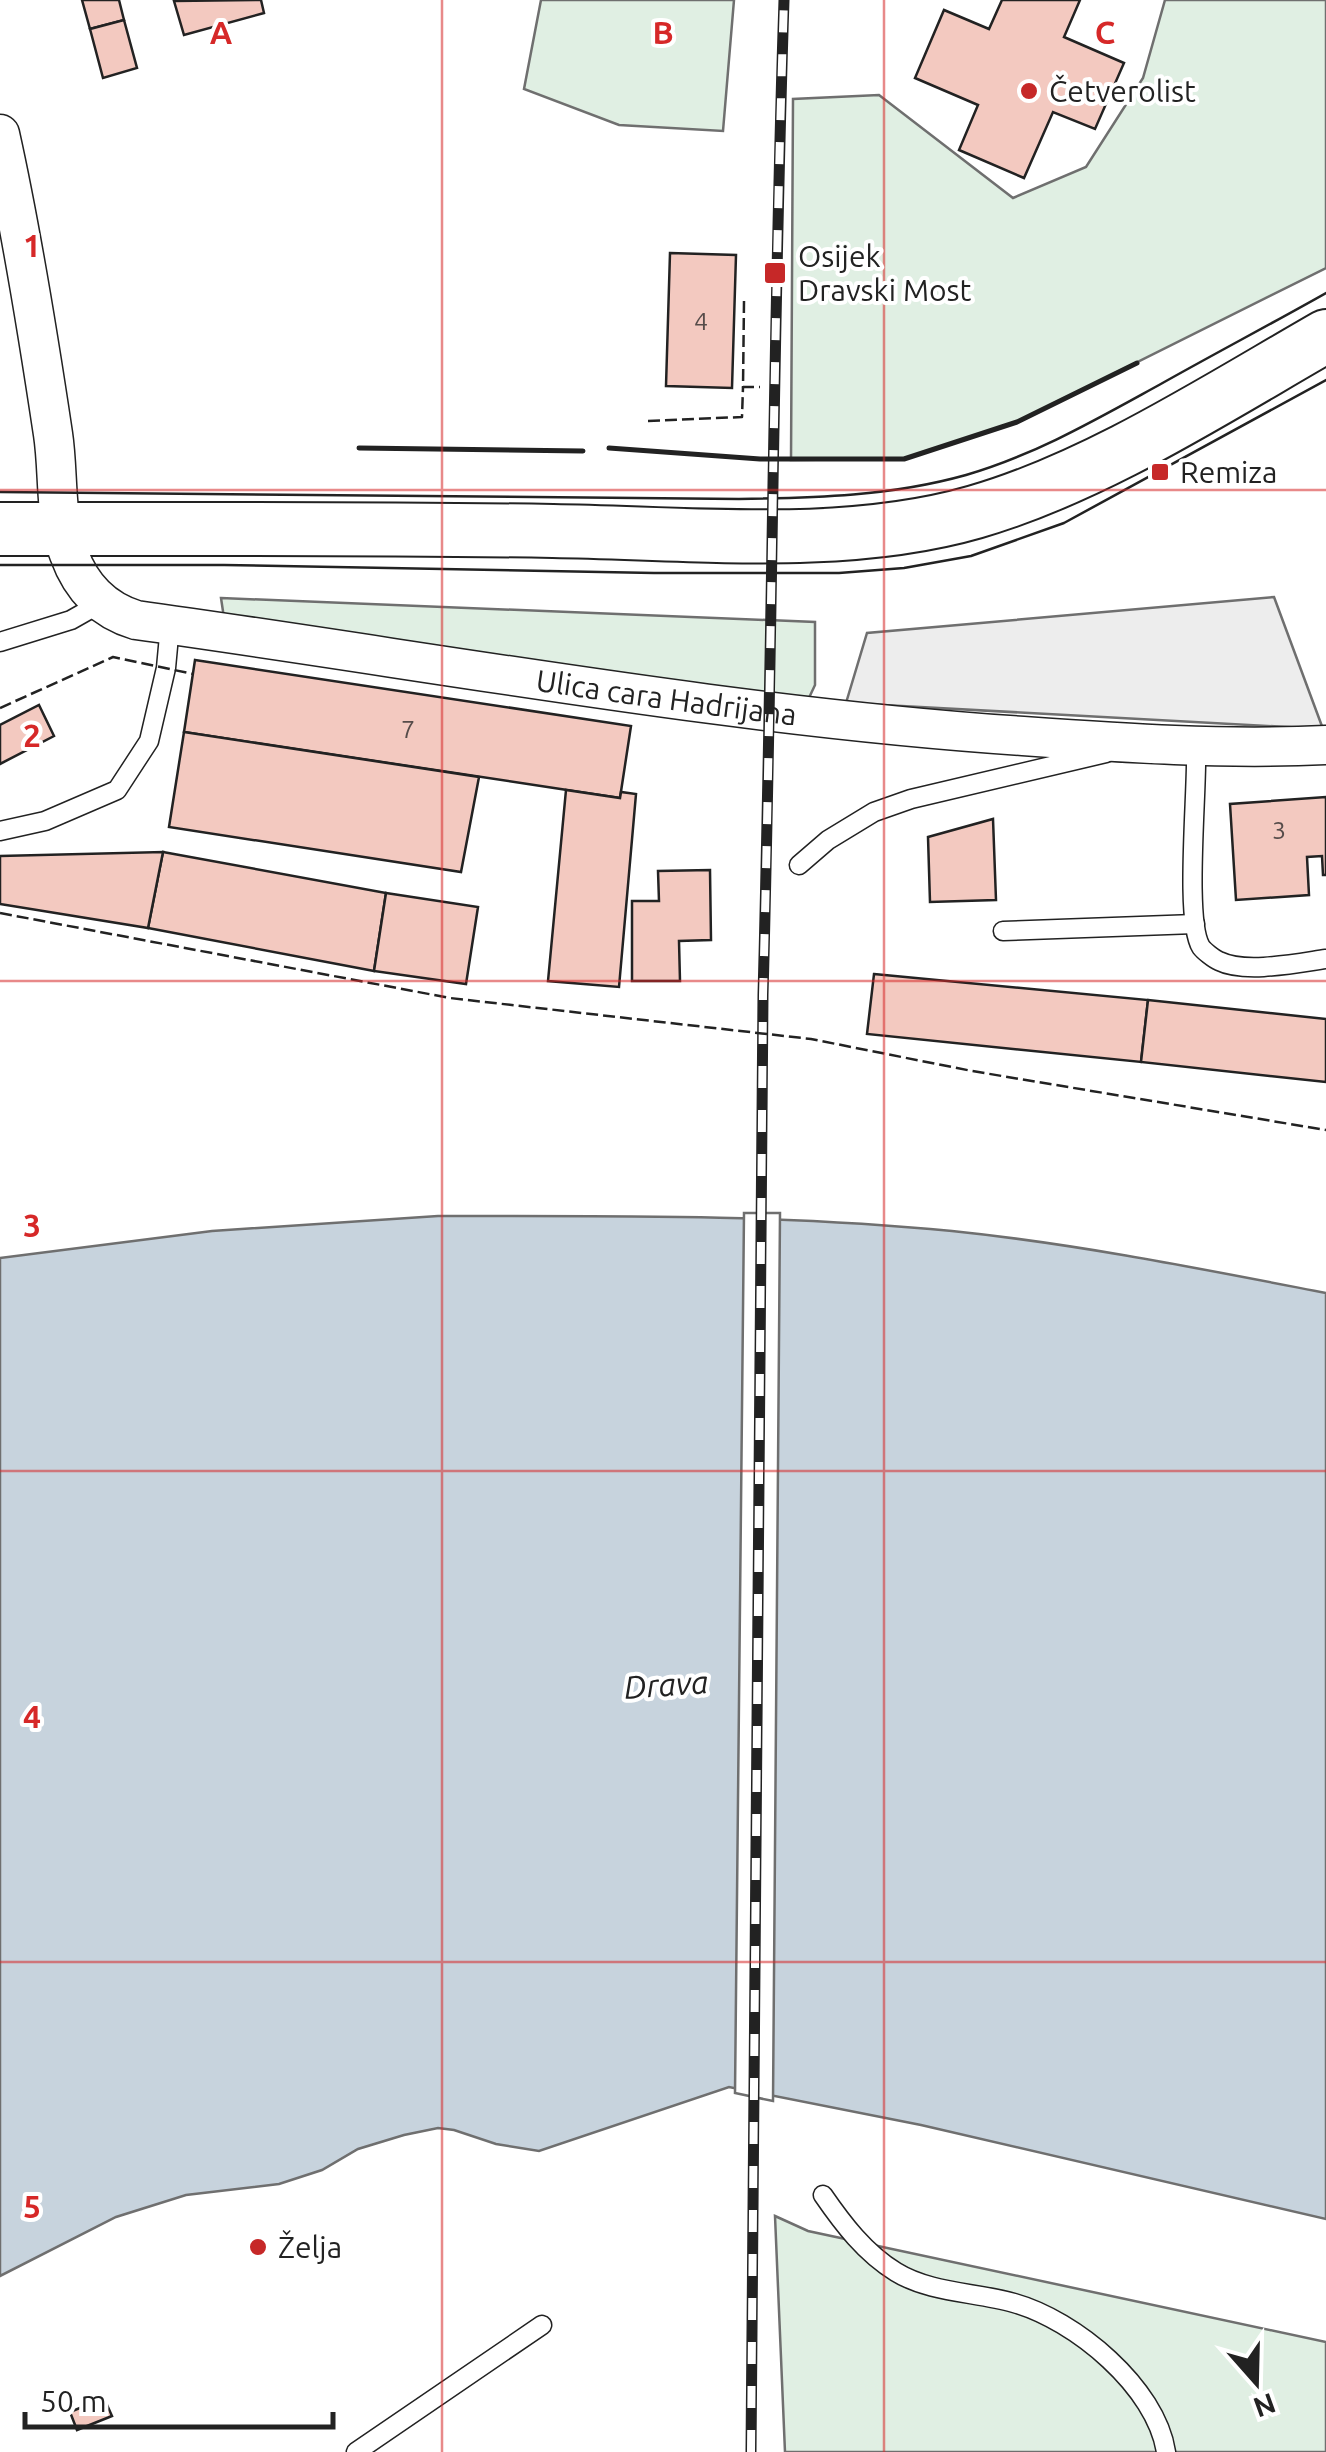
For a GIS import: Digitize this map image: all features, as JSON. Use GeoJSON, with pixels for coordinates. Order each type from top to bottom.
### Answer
{"type":"FeatureCollection","features":[{"type":"Feature","properties":{"kind":"main road"},"geometry":{"type":"LineString","coordinates":[[0,529],[782,535],[879,531],[971,513],[1051,485],[1326,336]]}},
{"type":"Feature","properties":{"kind":"street"},"geometry":{"type":"LineString","coordinates":[[0,134],[48,402],[62,529],[73,566],[101,604]]}},
{"type":"Feature","properties":{"kind":"street","name":"Ulica cara Hadrijana"},"geometry":{"type":"LineString","coordinates":[[101,604],[116,614],[170,625],[835,721],[1196,747],[1326,744]]}},
{"type":"Feature","properties":{"kind":"lane"},"geometry":{"type":"LineString","coordinates":[[0,642],[71,620],[101,604]]}},
{"type":"Feature","properties":{"kind":"lane"},"geometry":{"type":"LineString","coordinates":[[0,832],[45,821],[117,790],[149,742],[166,668],[170,625]]}},
{"type":"Feature","properties":{"kind":"lane"},"geometry":{"type":"LineString","coordinates":[[799,865],[828,840],[874,812],[911,799],[1140,744]]}},
{"type":"Feature","properties":{"kind":"lane"},"geometry":{"type":"LineString","coordinates":[[1196,747],[1195,924],[1200,946],[1218,961],[1244,967],[1326,958]]}},
{"type":"Feature","properties":{"kind":"lane"},"geometry":{"type":"LineString","coordinates":[[1002,931],[1195,924]]}},
{"type":"Feature","properties":{"kind":"lane"},"geometry":{"type":"LineString","coordinates":[[822,2195],[846,2228],[898,2274],[928,2285],[1041,2311],[1106,2356],[1154,2412],[1166,2452]]}},
{"type":"Feature","properties":{"kind":"lane"},"geometry":{"type":"LineString","coordinates":[[356,2452],[542,2324]]}},
{"type":"Feature","properties":{"kind":"green space"},"geometry":{"type":"Polygon","coordinates":[[[541,0],[734,0],[723,131],[619,125],[524,89],[541,0]]]}},
{"type":"Feature","properties":{"kind":"green space"},"geometry":{"type":"Polygon","coordinates":[[[1165,0],[1326,0],[1326,268],[1017,422],[904,459],[791,460],[793,99],[879,95],[1013,198],[1086,167],[1143,78],[1165,0]]]}},
{"type":"Feature","properties":{"kind":"green space"},"geometry":{"type":"Polygon","coordinates":[[[221,598],[815,622],[815,685],[808,700],[224,618],[221,598]]]}},
{"type":"Feature","properties":{"kind":"green space"},"geometry":{"type":"Polygon","coordinates":[[[775,2216],[808,2231],[1326,2342],[1326,2452],[785,2452],[775,2216]]]}},
{"type":"Feature","properties":{"kind":"shaded area"},"geometry":{"type":"Polygon","coordinates":[[[1274,597],[1323,729],[846,703],[867,633],[1274,597]]]}},
{"type":"Feature","properties":{"kind":"water","name":"Drava"},"geometry":{"type":"Polygon","coordinates":[[[438,1216],[631,1216],[888,1225],[1093,1250],[1326,1293],[1326,2219],[921,2125],[729,2087],[539,2151],[438,2128],[404,2135],[358,2149],[322,2170],[279,2184],[186,2195],[116,2217],[0,2276],[0,1258],[212,1231],[438,1216]]]}},
{"type":"Feature","properties":{"kind":"pier"},"geometry":{"type":"Polygon","coordinates":[[[744,1213],[780,1213],[773,2101],[735,2093],[744,1213]]]}},
{"type":"Feature","properties":{"kind":"building"},"geometry":{"type":"Polygon","coordinates":[[[82,0],[119,0],[124,20],[90,29],[82,0]]]}},
{"type":"Feature","properties":{"kind":"building"},"geometry":{"type":"Polygon","coordinates":[[[261,0],[264,13],[184,35],[174,1],[261,0]]]}},
{"type":"Feature","properties":{"kind":"building","name":"Četverolist"},"geometry":{"type":"Polygon","coordinates":[[[1002,0],[1080,0],[1064,37],[1124,63],[1095,129],[1053,112],[1024,178],[959,150],[978,105],[915,78],[944,10],[989,29],[1002,0]]]}},
{"type":"Feature","properties":{"kind":"building"},"geometry":{"type":"Polygon","coordinates":[[[124,20],[137,68],[103,78],[90,29],[124,20]]]}},
{"type":"Feature","properties":{"kind":"building","name":"Osijek Dravski Most"},"geometry":{"type":"Polygon","coordinates":[[[670,253],[736,255],[732,388],[666,386],[670,253]]]}},
{"type":"Feature","properties":{"kind":"building"},"geometry":{"type":"Polygon","coordinates":[[[195,660],[631,726],[620,798],[184,732],[195,660]]]}},
{"type":"Feature","properties":{"kind":"building"},"geometry":{"type":"Polygon","coordinates":[[[39,705],[54,736],[0,764],[0,725],[39,705]]]}},
{"type":"Feature","properties":{"kind":"building"},"geometry":{"type":"Polygon","coordinates":[[[184,732],[479,777],[461,872],[169,827],[184,732]]]}},
{"type":"Feature","properties":{"kind":"building"},"geometry":{"type":"Polygon","coordinates":[[[566,790],[620,798],[621,792],[636,794],[619,987],[548,981],[566,790]]]}},
{"type":"Feature","properties":{"kind":"building"},"geometry":{"type":"Polygon","coordinates":[[[1326,797],[1326,875],[1322,856],[1307,857],[1309,895],[1236,900],[1230,804],[1326,797]]]}},
{"type":"Feature","properties":{"kind":"building"},"geometry":{"type":"Polygon","coordinates":[[[993,819],[996,900],[930,902],[928,837],[993,819]]]}},
{"type":"Feature","properties":{"kind":"building"},"geometry":{"type":"Polygon","coordinates":[[[163,852],[386,893],[374,971],[148,928],[163,852]]]}},
{"type":"Feature","properties":{"kind":"building"},"geometry":{"type":"Polygon","coordinates":[[[163,852],[148,928],[0,904],[0,856],[163,852]]]}},
{"type":"Feature","properties":{"kind":"building"},"geometry":{"type":"Polygon","coordinates":[[[710,870],[711,940],[679,941],[680,981],[632,981],[632,901],[659,901],[658,871],[710,870]]]}},
{"type":"Feature","properties":{"kind":"building"},"geometry":{"type":"Polygon","coordinates":[[[386,893],[478,907],[466,984],[374,971],[386,893]]]}},
{"type":"Feature","properties":{"kind":"building"},"geometry":{"type":"Polygon","coordinates":[[[874,974],[1148,1000],[1141,1062],[867,1034],[874,974]]]}},
{"type":"Feature","properties":{"kind":"building"},"geometry":{"type":"Polygon","coordinates":[[[1148,1000],[1326,1019],[1326,1082],[1141,1062],[1148,1000]]]}},
{"type":"Feature","properties":{"kind":"building"},"geometry":{"type":"Polygon","coordinates":[[[104,2398],[112,2416],[77,2430],[70,2412],[104,2398]]]}},
{"type":"Feature","properties":{"kind":"tram line"},"geometry":{"type":"LineString","coordinates":[[0,492],[739,499],[882,492],[966,475],[1041,447],[1326,293]]}},
{"type":"Feature","properties":{"kind":"tram line"},"geometry":{"type":"LineString","coordinates":[[0,565],[654,573],[839,573],[904,568],[971,556],[1064,523],[1326,380]]}},
{"type":"Feature","properties":{"kind":"railway"},"geometry":{"type":"LineString","coordinates":[[751,2452],[763,995],[784,0]]}},
{"type":"Feature","properties":{"kind":"fence"},"geometry":{"type":"LineString","coordinates":[[744,301],[743,387],[760,387]]}},
{"type":"Feature","properties":{"kind":"fence"},"geometry":{"type":"LineString","coordinates":[[648,421],[742,417],[743,387]]}},
{"type":"Feature","properties":{"kind":"fence"},"geometry":{"type":"LineString","coordinates":[[0,708],[113,657],[193,674]]}},
{"type":"Feature","properties":{"kind":"fence"},"geometry":{"type":"LineString","coordinates":[[0,913],[450,998],[811,1039],[972,1071],[1326,1130]]}},
{"type":"Feature","properties":{"kind":"wall"},"geometry":{"type":"LineString","coordinates":[[609,448],[760,459],[904,459],[1017,422],[1137,363]]}},
{"type":"Feature","properties":{"kind":"wall"},"geometry":{"type":"LineString","coordinates":[[359,448],[583,451]]}},
{"type":"Feature","properties":{"kind":"place","name":"Četverolist"},"geometry":{"type":"Point","coordinates":[1029,91]}},
{"type":"Feature","properties":{"kind":"place","name":"Osijek Dravski Most"},"geometry":{"type":"Point","coordinates":[775,273]}},
{"type":"Feature","properties":{"kind":"place","name":"Remiza"},"geometry":{"type":"Point","coordinates":[1160,472]}},
{"type":"Feature","properties":{"kind":"place","name":"Želja"},"geometry":{"type":"Point","coordinates":[258,2247]}}]}
